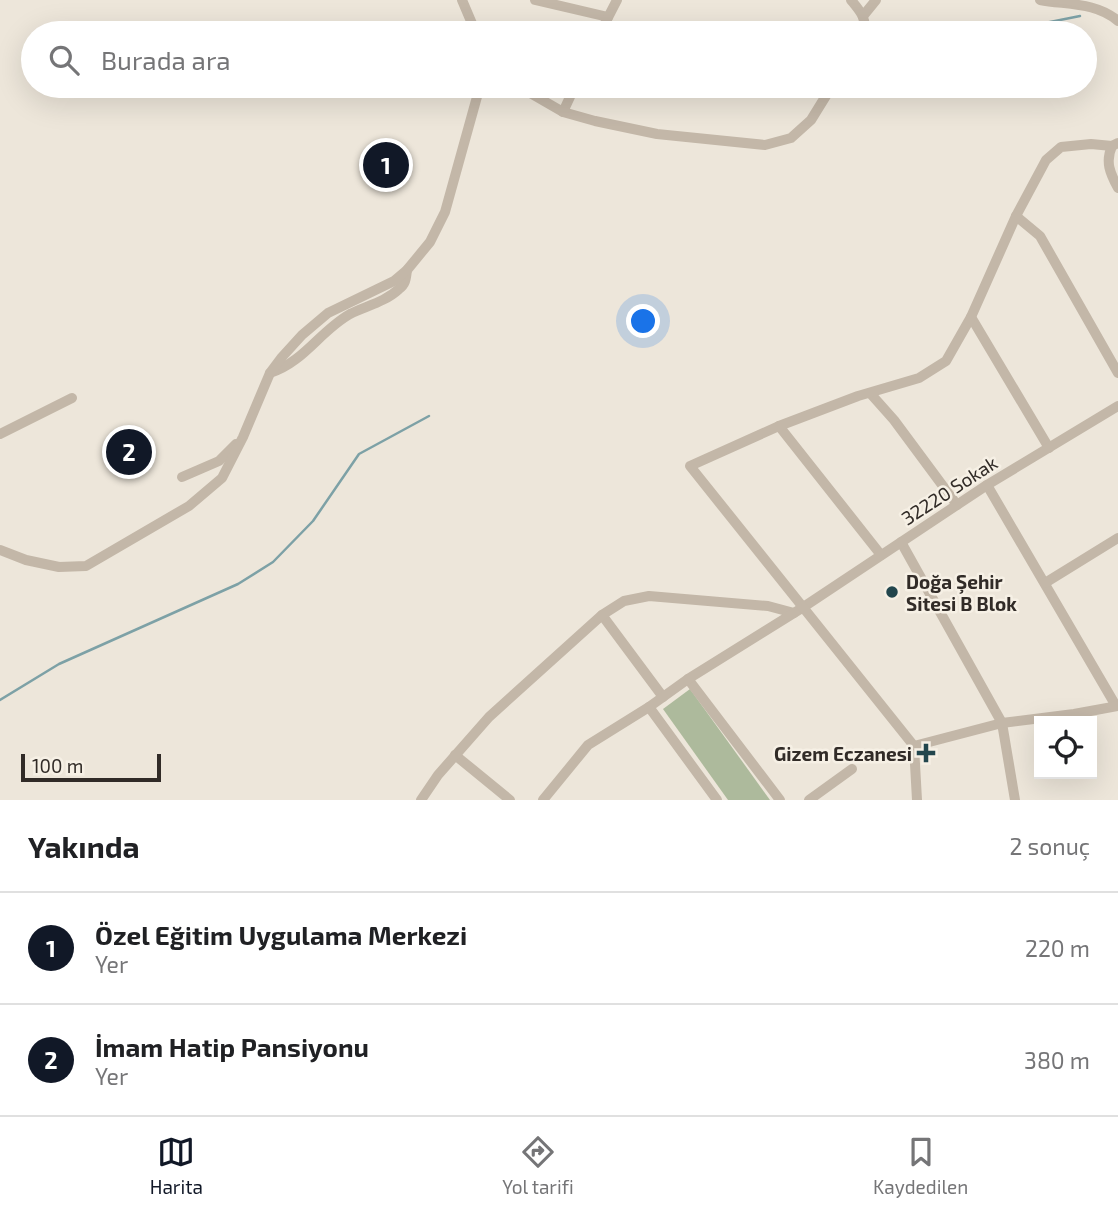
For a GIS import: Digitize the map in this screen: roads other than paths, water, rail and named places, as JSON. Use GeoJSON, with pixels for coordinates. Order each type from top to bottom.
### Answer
{"type":"FeatureCollection","features":[{"type":"Feature","properties":{"kind":"street"},"geometry":{"type":"LineString","coordinates":[[462,0],[471,21]]}},
{"type":"Feature","properties":{"kind":"street"},"geometry":{"type":"LineString","coordinates":[[535,0],[608,18]]}},
{"type":"Feature","properties":{"kind":"street"},"geometry":{"type":"LineString","coordinates":[[606,21],[617,0]]}},
{"type":"Feature","properties":{"kind":"street"},"geometry":{"type":"LineString","coordinates":[[851,0],[865,21]]}},
{"type":"Feature","properties":{"kind":"street"},"geometry":{"type":"LineString","coordinates":[[863,16],[876,0]]}},
{"type":"Feature","properties":{"kind":"street"},"geometry":{"type":"LineString","coordinates":[[1040,0],[1093,7],[1118,20]]}},
{"type":"Feature","properties":{"kind":"street"},"geometry":{"type":"LineString","coordinates":[[0,550],[26,560],[59,567],[86,566],[189,506],[222,478],[270,373],[302,335],[328,313],[394,281],[430,242],[445,212],[477,98]]}},
{"type":"Feature","properties":{"kind":"street"},"geometry":{"type":"LineString","coordinates":[[539,98],[562,111],[594,121],[657,134],[765,145],[791,138],[811,120],[825,98]]}},
{"type":"Feature","properties":{"kind":"street"},"geometry":{"type":"LineString","coordinates":[[562,111],[569,98]]}},
{"type":"Feature","properties":{"kind":"street"},"geometry":{"type":"LineString","coordinates":[[917,800],[914,746],[798,610],[690,466],[779,426],[919,378],[946,361],[971,317],[1016,216],[1046,160],[1061,147],[1115,144],[1107,161],[1118,188]]}},
{"type":"Feature","properties":{"kind":"street"},"geometry":{"type":"LineString","coordinates":[[1016,216],[1041,236],[1118,373]]}},
{"type":"Feature","properties":{"kind":"street"},"geometry":{"type":"LineString","coordinates":[[971,317],[1049,448]]}},
{"type":"Feature","properties":{"kind":"street"},"geometry":{"type":"LineString","coordinates":[[870,393],[894,419],[957,505]]}},
{"type":"Feature","properties":{"kind":"street"},"geometry":{"type":"LineString","coordinates":[[0,434],[72,398]]}},
{"type":"Feature","properties":{"kind":"street","name":"32220 Sokak"},"geometry":{"type":"LineString","coordinates":[[551,797],[588,745],[987,485],[1118,406]]}},
{"type":"Feature","properties":{"kind":"street"},"geometry":{"type":"LineString","coordinates":[[779,426],[881,555]]}},
{"type":"Feature","properties":{"kind":"street"},"geometry":{"type":"LineString","coordinates":[[183,477],[219,461],[243,437]]}},
{"type":"Feature","properties":{"kind":"street"},"geometry":{"type":"LineString","coordinates":[[914,746],[1002,723],[1117,706],[987,485]]}},
{"type":"Feature","properties":{"kind":"street"},"geometry":{"type":"LineString","coordinates":[[1045,583],[1118,538]]}},
{"type":"Feature","properties":{"kind":"street"},"geometry":{"type":"LineString","coordinates":[[901,542],[1002,723],[1015,800]]}},
{"type":"Feature","properties":{"kind":"street"},"geometry":{"type":"LineString","coordinates":[[421,800],[438,775],[489,717],[602,615],[624,601],[649,596],[798,610]]}},
{"type":"Feature","properties":{"kind":"street"},"geometry":{"type":"LineString","coordinates":[[602,615],[663,697]]}},
{"type":"Feature","properties":{"kind":"street"},"geometry":{"type":"LineString","coordinates":[[688,679],[779,800]]}},
{"type":"Feature","properties":{"kind":"street"},"geometry":{"type":"LineString","coordinates":[[649,707],[717,800]]}},
{"type":"Feature","properties":{"kind":"street"},"geometry":{"type":"LineString","coordinates":[[456,755],[510,800]]}},
{"type":"Feature","properties":{"kind":"street"},"geometry":{"type":"LineString","coordinates":[[809,800],[852,769]]}},
{"type":"Feature","properties":{"kind":"waterway"},"geometry":{"type":"LineString","coordinates":[[1055,21],[1080,16]]}},
{"type":"Feature","properties":{"kind":"waterway"},"geometry":{"type":"LineString","coordinates":[[0,700],[59,664],[238,584],[273,562],[313,521],[359,454],[429,416]]}},
{"type":"Feature","properties":{"kind":"place","name":"Özel Eğitim Uygulama Merkezi"},"geometry":{"type":"Point","coordinates":[386,165]}},
{"type":"Feature","properties":{"kind":"place","name":"İmam Hatip Pansiyonu"},"geometry":{"type":"Point","coordinates":[129,452]}},
{"type":"Feature","properties":{"kind":"place","name":"Doğa Şehir Sitesi B Blok"},"geometry":{"type":"Point","coordinates":[892,592]}},
{"type":"Feature","properties":{"kind":"place","name":"Gizem Eczanesi"},"geometry":{"type":"Point","coordinates":[926,753]}}]}
